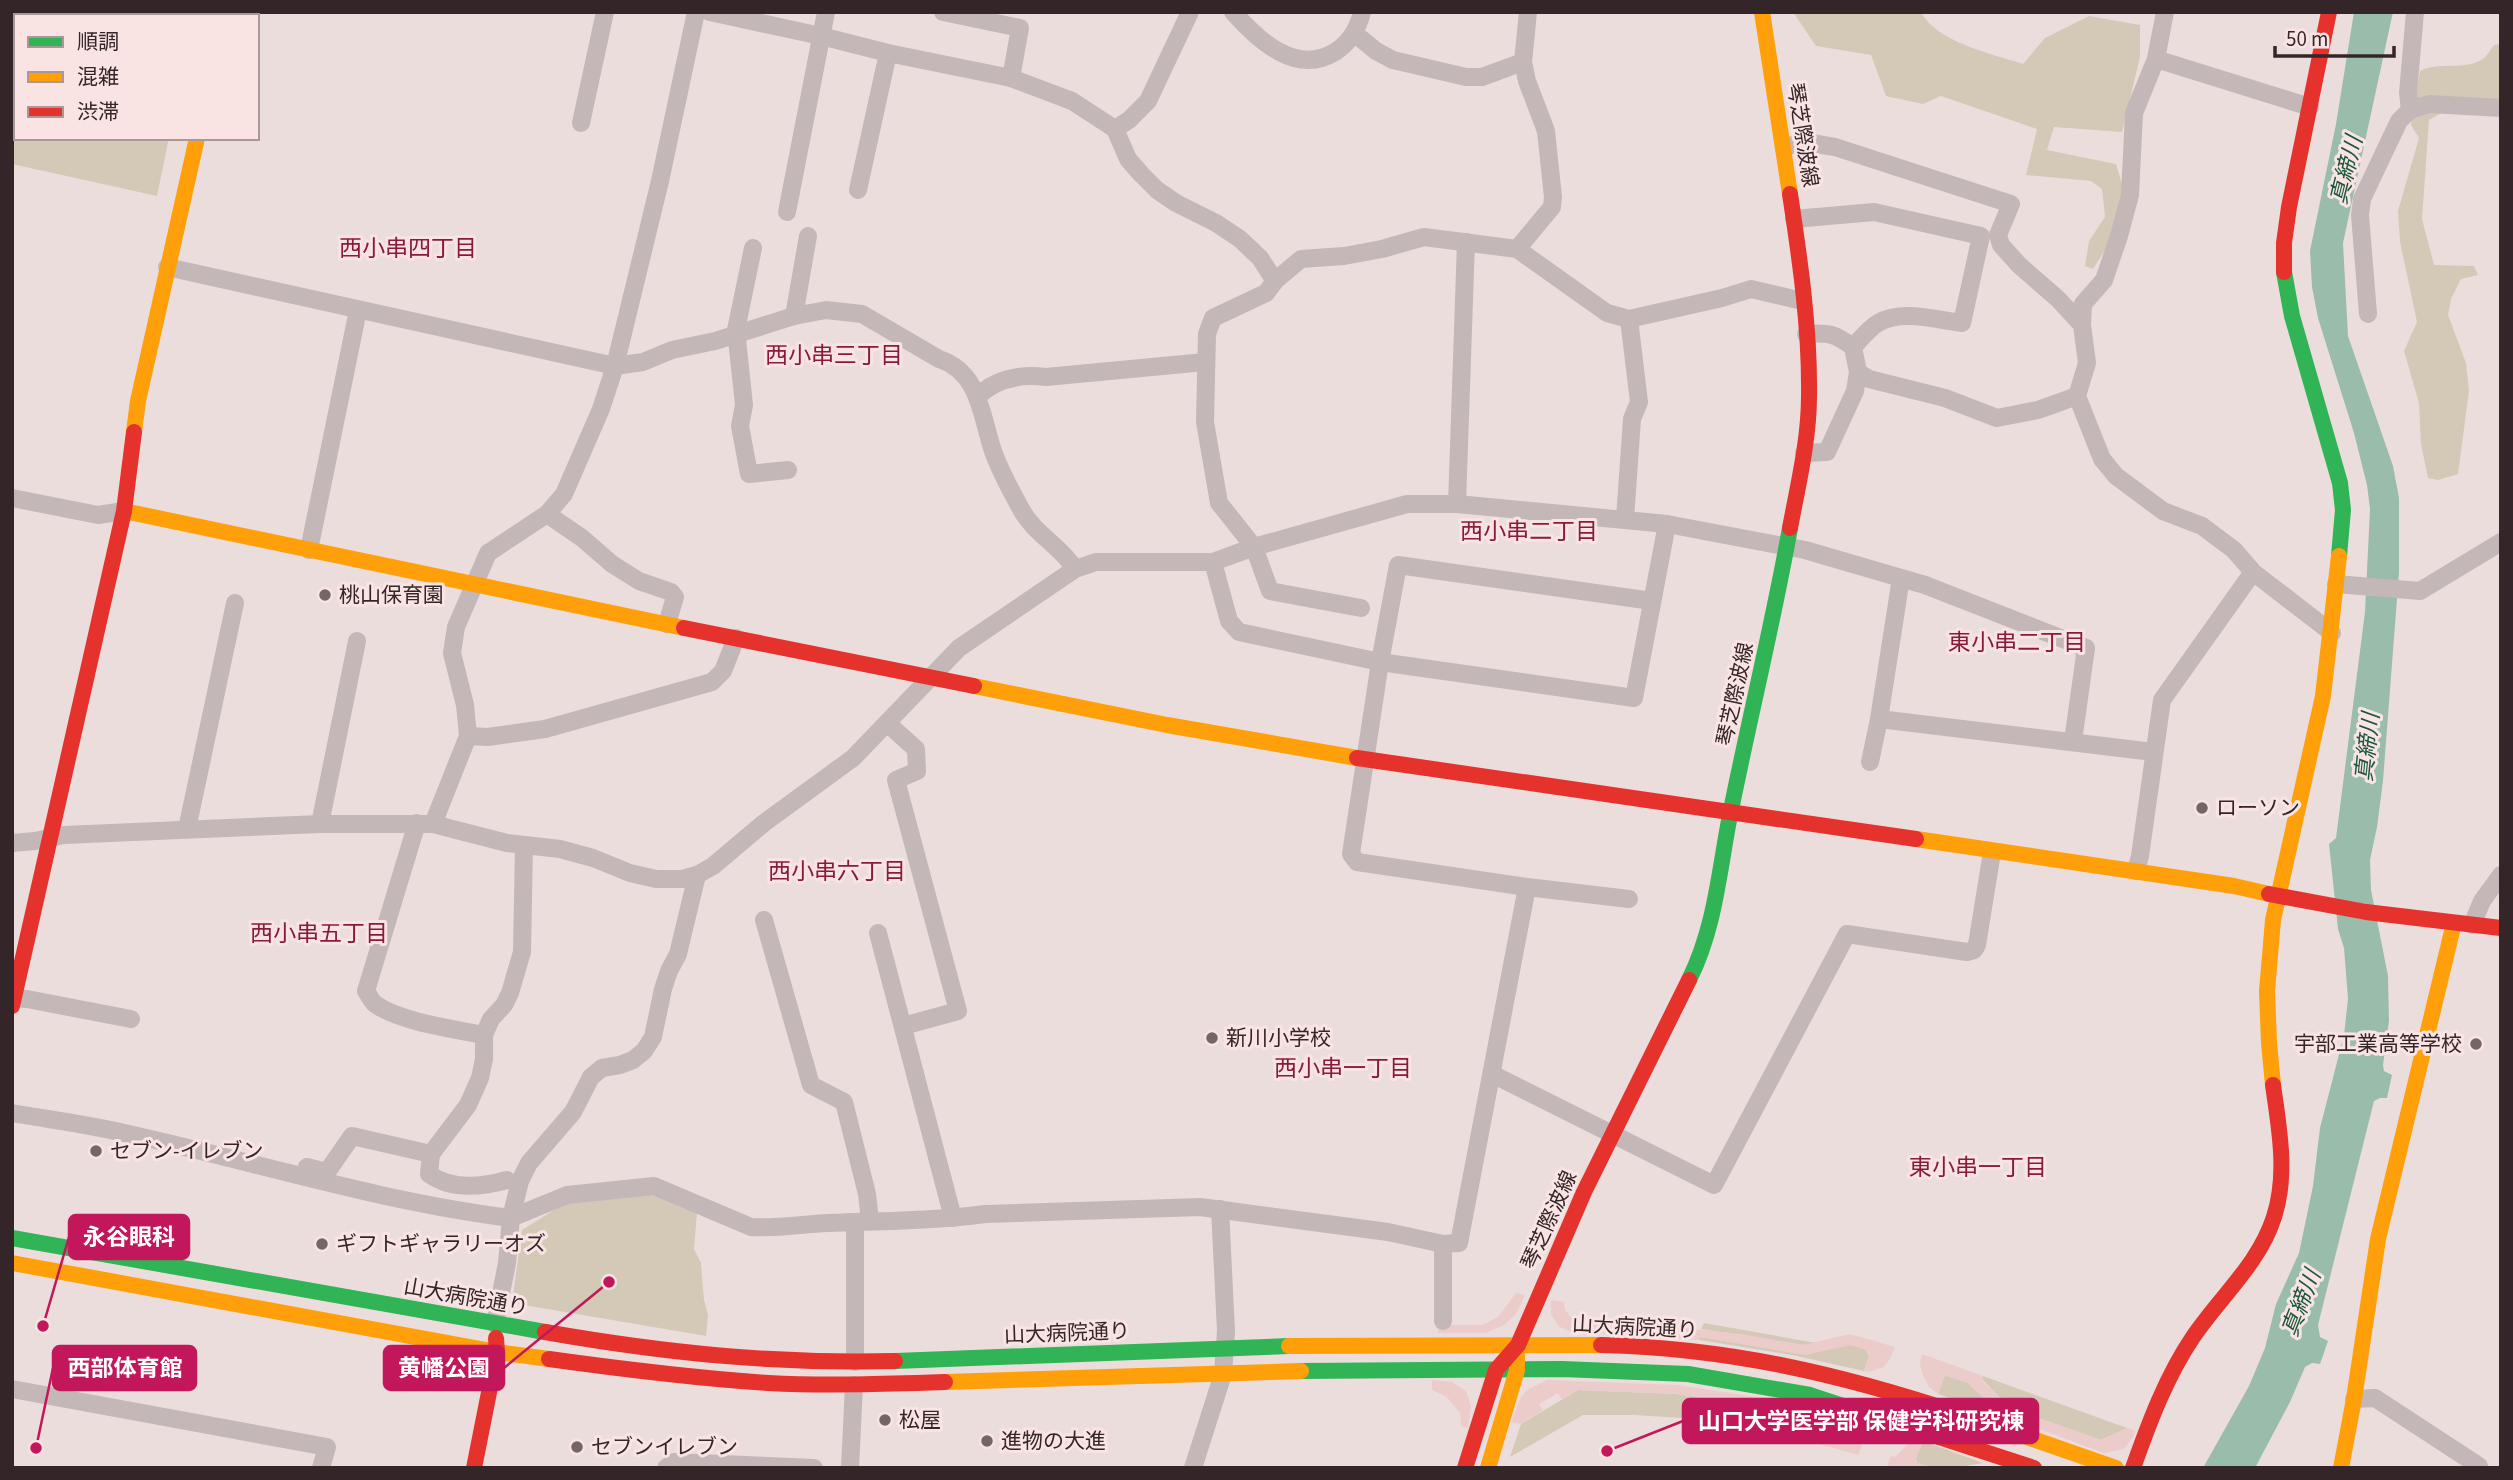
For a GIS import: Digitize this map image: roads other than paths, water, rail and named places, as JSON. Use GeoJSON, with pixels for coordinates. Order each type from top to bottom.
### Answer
{"type":"FeatureCollection","features":[{"type":"Feature","properties":{"kind":"street"},"geometry":{"type":"LineString","coordinates":[[581,123],[605,12]]}},
{"type":"Feature","properties":{"kind":"street"},"geometry":{"type":"LineString","coordinates":[[484,1035],[419,1021],[389,1011],[373,1003],[366,990],[425,823],[468,736],[465,705],[452,653],[457,627],[473,584],[488,553],[547,514],[564,494],[601,409],[615,366],[660,181],[696,12]]}},
{"type":"Feature","properties":{"kind":"street"},"geometry":{"type":"LineString","coordinates":[[710,12],[1011,78],[1072,101],[1115,129],[1128,159],[1140,174],[1176,203],[1216,223],[1240,239],[1260,258],[1275,281]]}},
{"type":"Feature","properties":{"kind":"street"},"geometry":{"type":"LineString","coordinates":[[788,212],[826,12]]}},
{"type":"Feature","properties":{"kind":"street"},"geometry":{"type":"LineString","coordinates":[[943,12],[1020,28],[1011,78]]}},
{"type":"Feature","properties":{"kind":"street"},"geometry":{"type":"LineString","coordinates":[[1115,129],[1129,120],[1148,101],[1190,12]]}},
{"type":"Feature","properties":{"kind":"street"},"geometry":{"type":"LineString","coordinates":[[1233,12],[1258,38],[1301,61],[1311,62],[1338,50],[1354,33],[1362,12]]}},
{"type":"Feature","properties":{"kind":"street"},"geometry":{"type":"LineString","coordinates":[[1517,249],[1552,207],[1553,197],[1546,131],[1527,82],[1523,62],[1528,12]]}},
{"type":"Feature","properties":{"kind":"street","name":"琴芝際波線"},"geometry":{"type":"LineString","coordinates":[[1465,1468],[1496,1370],[1518,1345],[1584,1192],[1700,958],[1713,916],[1730,813],[1787,547],[1804,453],[1809,397],[1806,334],[1794,219],[1762,12]]}},
{"type":"Feature","properties":{"kind":"street"},"geometry":{"type":"LineString","coordinates":[[2165,12],[2156,59],[2134,113],[2130,195],[2119,236],[2104,280],[2083,304],[2082,325],[2087,363],[2077,396],[2102,459],[2116,476],[2163,510],[2202,526],[2234,550],[2253,572],[2332,633]]}},
{"type":"Feature","properties":{"kind":"street"},"geometry":{"type":"LineString","coordinates":[[2133,1468],[2166,1382],[2203,1324],[2245,1272],[2274,1218],[2281,1177],[2283,1154],[2269,1045],[2267,987],[2276,897],[2320,715],[2332,633],[2343,585],[2343,502],[2327,432],[2286,295],[2282,261],[2287,221],[2329,12]]}},
{"type":"Feature","properties":{"kind":"street"},"geometry":{"type":"LineString","coordinates":[[2410,110],[2408,93],[2415,12]]}},
{"type":"Feature","properties":{"kind":"street"},"geometry":{"type":"LineString","coordinates":[[1354,33],[1376,51],[1393,60],[1466,77],[1482,77],[1523,62]]}},
{"type":"Feature","properties":{"kind":"street"},"geometry":{"type":"LineString","coordinates":[[858,191],[888,53]]}},
{"type":"Feature","properties":{"kind":"street"},"geometry":{"type":"LineString","coordinates":[[2156,59],[2310,107]]}},
{"type":"Feature","properties":{"kind":"street"},"geometry":{"type":"LineString","coordinates":[[2368,314],[2362,258],[2362,199],[2399,121],[2410,110],[2429,104],[2501,108]]}},
{"type":"Feature","properties":{"kind":"street"},"geometry":{"type":"LineString","coordinates":[[131,1019],[27,999],[13,1002],[124,511],[138,401],[197,140]]}},
{"type":"Feature","properties":{"kind":"street"},"geometry":{"type":"LineString","coordinates":[[1784,147],[1805,142],[1835,147],[2011,204],[1998,235],[2001,245],[2082,325]]}},
{"type":"Feature","properties":{"kind":"street"},"geometry":{"type":"LineString","coordinates":[[1794,219],[1874,212],[1981,236],[1962,323],[1911,316],[1895,317],[1877,324],[1853,347]]}},
{"type":"Feature","properties":{"kind":"street"},"geometry":{"type":"LineString","coordinates":[[793,316],[808,236]]}},
{"type":"Feature","properties":{"kind":"street"},"geometry":{"type":"LineString","coordinates":[[1361,608],[1270,591],[1254,547],[1219,503],[1205,422],[1207,334],[1213,318],[1266,293],[1275,281],[1301,259],[1382,250],[1424,237],[1517,249],[1607,313],[1629,319],[1751,289],[1802,301]]}},
{"type":"Feature","properties":{"kind":"street"},"geometry":{"type":"LineString","coordinates":[[1457,504],[1466,242]]}},
{"type":"Feature","properties":{"kind":"street"},"geometry":{"type":"LineString","coordinates":[[753,248],[736,330],[744,405],[740,426],[749,474],[788,470]]}},
{"type":"Feature","properties":{"kind":"street"},"geometry":{"type":"LineString","coordinates":[[167,267],[615,366],[643,362],[672,350],[737,335],[793,316],[826,310],[862,314],[939,359],[953,363],[971,381],[994,454],[1023,512],[1042,537],[1069,560],[1075,569]]}},
{"type":"Feature","properties":{"kind":"street"},"geometry":{"type":"LineString","coordinates":[[309,550],[358,310]]}},
{"type":"Feature","properties":{"kind":"street"},"geometry":{"type":"LineString","coordinates":[[1625,520],[1632,419],[1639,402],[1629,319]]}},
{"type":"Feature","properties":{"kind":"street"},"geometry":{"type":"LineString","coordinates":[[1804,453],[1827,452],[1855,391],[1858,372],[1853,347],[1837,336],[1824,332],[1806,334]]}},
{"type":"Feature","properties":{"kind":"street"},"geometry":{"type":"LineString","coordinates":[[977,397],[997,383],[1026,375],[1046,377],[1205,362]]}},
{"type":"Feature","properties":{"kind":"street"},"geometry":{"type":"LineString","coordinates":[[1858,372],[1870,379],[1945,398],[1997,418],[2038,410],[2077,396]]}},
{"type":"Feature","properties":{"kind":"street"},"geometry":{"type":"LineString","coordinates":[[12,498],[99,515],[124,511],[1167,725],[1365,759],[2136,871],[2234,886],[2276,897],[2321,904],[2501,928]]}},
{"type":"Feature","properties":{"kind":"street"},"geometry":{"type":"LineString","coordinates":[[12,843],[49,837],[187,829],[425,823],[524,846],[560,849],[656,879],[682,879],[697,875],[853,758],[959,648],[1075,569],[1096,562],[1213,562],[1254,547],[1407,504],[1457,504],[1667,524],[1805,550],[1925,585],[2086,648],[2073,741]]}},
{"type":"Feature","properties":{"kind":"street"},"geometry":{"type":"LineString","coordinates":[[547,514],[639,582],[671,592],[675,597],[667,624]]}},
{"type":"Feature","properties":{"kind":"street"},"geometry":{"type":"LineString","coordinates":[[1213,562],[1229,621],[1239,632],[1380,662],[1634,698],[1667,524]]}},
{"type":"Feature","properties":{"kind":"street"},"geometry":{"type":"LineString","coordinates":[[2343,585],[2420,591],[2501,542]]}},
{"type":"Feature","properties":{"kind":"street"},"geometry":{"type":"LineString","coordinates":[[1629,899],[1357,862],[1351,854],[1380,662],[1398,565],[1653,601]]}},
{"type":"Feature","properties":{"kind":"street"},"geometry":{"type":"LineString","coordinates":[[2136,871],[2162,699],[2253,572]]}},
{"type":"Feature","properties":{"kind":"street"},"geometry":{"type":"LineString","coordinates":[[1870,762],[1901,578]]}},
{"type":"Feature","properties":{"kind":"street"},"geometry":{"type":"LineString","coordinates":[[187,829],[235,603]]}},
{"type":"Feature","properties":{"kind":"street"},"geometry":{"type":"LineString","coordinates":[[468,736],[488,737],[545,729],[712,682],[723,671],[736,638]]}},
{"type":"Feature","properties":{"kind":"street"},"geometry":{"type":"LineString","coordinates":[[320,824],[357,641]]}},
{"type":"Feature","properties":{"kind":"street"},"geometry":{"type":"LineString","coordinates":[[1879,719],[2153,752]]}},
{"type":"Feature","properties":{"kind":"street"},"geometry":{"type":"LineString","coordinates":[[887,723],[916,749],[917,771],[896,780],[958,1011],[903,1026]]}},
{"type":"Feature","properties":{"kind":"street"},"geometry":{"type":"LineString","coordinates":[[507,1180],[470,1186],[438,1181],[429,1174],[431,1154],[468,1105],[480,1078],[484,1059],[484,1035],[491,1019],[504,1005],[522,952],[524,846]]}},
{"type":"Feature","properties":{"kind":"street"},"geometry":{"type":"LineString","coordinates":[[1492,1074],[1714,1185],[1847,934],[1967,952],[1974,950],[1978,946],[1992,852]]}},
{"type":"Feature","properties":{"kind":"street"},"geometry":{"type":"LineString","coordinates":[[2341,1468],[2378,1239],[2463,924],[2501,874]]}},
{"type":"Feature","properties":{"kind":"street"},"geometry":{"type":"LineString","coordinates":[[474,1468],[497,1352],[495,1324],[507,1263],[511,1218],[520,1181],[529,1163],[573,1112],[591,1077],[602,1068],[633,1060],[644,1051],[653,1037],[663,989],[678,954],[697,875]]}},
{"type":"Feature","properties":{"kind":"street"},"geometry":{"type":"LineString","coordinates":[[12,1113],[130,1134],[276,1172],[468,1213],[511,1218],[567,1195],[654,1186],[751,1227],[953,1219],[1012,1213],[1200,1207],[1388,1232],[1443,1244],[1459,1243],[1527,887]]}},
{"type":"Feature","properties":{"kind":"street"},"geometry":{"type":"LineString","coordinates":[[764,920],[811,1085],[844,1102],[867,1194],[855,1362]]}},
{"type":"Feature","properties":{"kind":"street"},"geometry":{"type":"LineString","coordinates":[[878,933],[953,1219]]}},
{"type":"Feature","properties":{"kind":"street"},"geometry":{"type":"LineString","coordinates":[[276,1172],[285,1162],[327,1172],[352,1136],[431,1154]]}},
{"type":"Feature","properties":{"kind":"street"},"geometry":{"type":"LineString","coordinates":[[1193,1468],[1223,1374],[1226,1331],[1220,1209]]}},
{"type":"Feature","properties":{"kind":"street","name":"山大病院通り"},"geometry":{"type":"LineString","coordinates":[[12,1238],[631,1347],[785,1362],[855,1362],[1225,1348],[1518,1345],[1661,1348],[1778,1362],[1895,1391],[2116,1468]]}},
{"type":"Feature","properties":{"kind":"street"},"geometry":{"type":"LineString","coordinates":[[1443,1244],[1443,1321]]}},
{"type":"Feature","properties":{"kind":"street","name":"山大病院通り"},"geometry":{"type":"LineString","coordinates":[[12,1263],[497,1352],[558,1362],[709,1379],[854,1385],[1373,1369],[1562,1369],[1675,1374],[1776,1387],[1859,1409],[2034,1468]]}},
{"type":"Feature","properties":{"kind":"street","name":"琴芝際波線"},"geometry":{"type":"LineString","coordinates":[[1488,1468],[1517,1370],[1518,1345]]}},
{"type":"Feature","properties":{"kind":"street"},"geometry":{"type":"LineString","coordinates":[[850,1468],[854,1385]]}},
{"type":"Feature","properties":{"kind":"street"},"geometry":{"type":"LineString","coordinates":[[12,1389],[327,1447],[321,1468]]}},
{"type":"Feature","properties":{"kind":"street"},"geometry":{"type":"LineString","coordinates":[[2354,1399],[2375,1398],[2479,1466]]}},
{"type":"Feature","properties":{"kind":"street"},"geometry":{"type":"LineString","coordinates":[[666,1468],[674,1462],[814,1468]]}},
{"type":"Feature","properties":{"kind":"water","name":"真締川"},"geometry":{"type":"Polygon","coordinates":[[[2354,12],[2393,12],[2343,243],[2348,336],[2393,466],[2399,498],[2399,573],[2383,781],[2370,860],[2371,890],[2388,976],[2389,1021],[2383,1065],[2384,1071],[2392,1075],[2387,1098],[2374,1101],[2318,1325],[2320,1337],[2328,1341],[2320,1364],[2312,1363],[2305,1367],[2255,1468],[2203,1468],[2249,1386],[2265,1348],[2276,1304],[2299,1253],[2313,1186],[2320,1128],[2344,1035],[2348,999],[2344,948],[2338,929],[2329,844],[2336,838],[2365,612],[2370,509],[2354,433],[2318,318],[2312,287],[2310,251],[2336,124],[2354,12]]]}},
{"type":"Feature","properties":{"kind":"place","name":"桃山保育園"},"geometry":{"type":"Point","coordinates":[325,595]}},
{"type":"Feature","properties":{"kind":"place","name":"ローソン"},"geometry":{"type":"Point","coordinates":[2202,808]}},
{"type":"Feature","properties":{"kind":"place","name":"新川小学校"},"geometry":{"type":"Point","coordinates":[1212,1038]}},
{"type":"Feature","properties":{"kind":"place","name":"宇部工業高等学校"},"geometry":{"type":"Point","coordinates":[2476,1044]}},
{"type":"Feature","properties":{"kind":"place","name":"セブン-イレブン"},"geometry":{"type":"Point","coordinates":[96,1151]}},
{"type":"Feature","properties":{"kind":"place","name":"ギフトギャラリーオズ"},"geometry":{"type":"Point","coordinates":[322,1244]}},
{"type":"Feature","properties":{"kind":"place","name":"黄幡公園"},"geometry":{"type":"Point","coordinates":[609,1282]}},
{"type":"Feature","properties":{"kind":"place","name":"永谷眼科"},"geometry":{"type":"Point","coordinates":[43,1326]}},
{"type":"Feature","properties":{"kind":"place","name":"松屋"},"geometry":{"type":"Point","coordinates":[885,1420]}},
{"type":"Feature","properties":{"kind":"place","name":"進物の大進"},"geometry":{"type":"Point","coordinates":[987,1441]}},
{"type":"Feature","properties":{"kind":"place","name":"セブンイレブン"},"geometry":{"type":"Point","coordinates":[577,1447]}},
{"type":"Feature","properties":{"kind":"place","name":"西部体育館"},"geometry":{"type":"Point","coordinates":[36,1448]}},
{"type":"Feature","properties":{"kind":"place","name":"山口大学医学部 保健学科研究棟"},"geometry":{"type":"Point","coordinates":[1607,1451]}},
{"type":"Feature","properties":{"kind":"district","name":"西小串四丁目"},"geometry":{"type":"Point","coordinates":[408,248]}},
{"type":"Feature","properties":{"kind":"district","name":"西小串三丁目"},"geometry":{"type":"Point","coordinates":[834,355]}},
{"type":"Feature","properties":{"kind":"district","name":"西小串二丁目"},"geometry":{"type":"Point","coordinates":[1529,531]}},
{"type":"Feature","properties":{"kind":"district","name":"東小串二丁目"},"geometry":{"type":"Point","coordinates":[2017,642]}},
{"type":"Feature","properties":{"kind":"district","name":"西小串六丁目"},"geometry":{"type":"Point","coordinates":[837,871]}},
{"type":"Feature","properties":{"kind":"district","name":"西小串五丁目"},"geometry":{"type":"Point","coordinates":[319,933]}},
{"type":"Feature","properties":{"kind":"district","name":"西小串一丁目"},"geometry":{"type":"Point","coordinates":[1343,1068]}},
{"type":"Feature","properties":{"kind":"district","name":"東小串一丁目"},"geometry":{"type":"Point","coordinates":[1978,1167]}}]}
